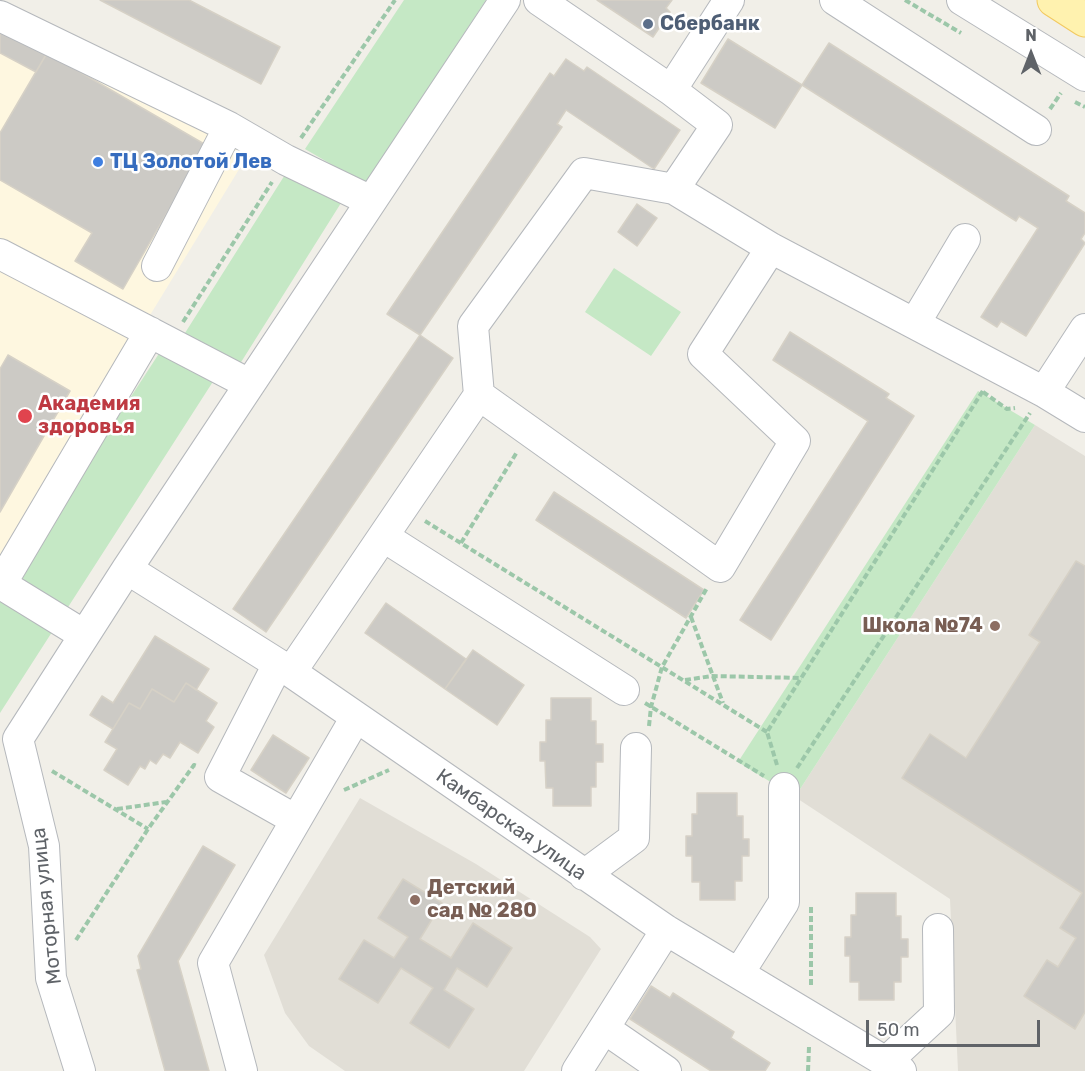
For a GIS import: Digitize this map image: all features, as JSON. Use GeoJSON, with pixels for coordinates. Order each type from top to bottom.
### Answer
{"type":"FeatureCollection","features":[{"type":"Feature","properties":{"kind":"main road"},"geometry":{"type":"LineString","coordinates":[[1054,0],[1085,20]]}},
{"type":"Feature","properties":{"kind":"street"},"geometry":{"type":"LineString","coordinates":[[9,739],[84,635],[505,0]]}},
{"type":"Feature","properties":{"kind":"street"},"geometry":{"type":"LineString","coordinates":[[539,0],[717,125],[674,189]]}},
{"type":"Feature","properties":{"kind":"street"},"geometry":{"type":"LineString","coordinates":[[670,90],[729,0]]}},
{"type":"Feature","properties":{"kind":"street"},"geometry":{"type":"LineString","coordinates":[[835,0],[1036,130]]}},
{"type":"Feature","properties":{"kind":"street"},"geometry":{"type":"LineString","coordinates":[[962,0],[1085,76]]}},
{"type":"Feature","properties":{"kind":"street"},"geometry":{"type":"LineString","coordinates":[[0,16],[230,127],[286,160],[371,201]]}},
{"type":"Feature","properties":{"kind":"street"},"geometry":{"type":"LineString","coordinates":[[157,266],[230,127]]}},
{"type":"Feature","properties":{"kind":"street"},"geometry":{"type":"LineString","coordinates":[[296,820],[220,777],[285,668],[384,537],[478,395],[473,326],[584,173],[674,189],[771,248],[999,367],[1085,417]]}},
{"type":"Feature","properties":{"kind":"street"},"geometry":{"type":"LineString","coordinates":[[915,323],[965,239]]}},
{"type":"Feature","properties":{"kind":"street"},"geometry":{"type":"LineString","coordinates":[[478,395],[720,567],[795,441],[703,354],[771,248]]}},
{"type":"Feature","properties":{"kind":"street"},"geometry":{"type":"LineString","coordinates":[[0,254],[249,384]]}},
{"type":"Feature","properties":{"kind":"street"},"geometry":{"type":"LineString","coordinates":[[1044,392],[1085,329]]}},
{"type":"Feature","properties":{"kind":"street"},"geometry":{"type":"LineString","coordinates":[[84,635],[1,584],[150,333]]}},
{"type":"Feature","properties":{"kind":"street"},"geometry":{"type":"LineString","coordinates":[[384,537],[624,690]]}},
{"type":"Feature","properties":{"kind":"street","name":"Камбарская улица"},"geometry":{"type":"LineString","coordinates":[[127,569],[285,668],[584,876],[666,930],[893,1066]]}},
{"type":"Feature","properties":{"kind":"street"},"geometry":{"type":"LineString","coordinates":[[242,1071],[213,963],[356,717]]}},
{"type":"Feature","properties":{"kind":"street","name":"Моторная улица"},"geometry":{"type":"LineString","coordinates":[[9,739],[29,777],[44,846],[51,978],[80,1071]]}},
{"type":"Feature","properties":{"kind":"street"},"geometry":{"type":"LineString","coordinates":[[584,876],[634,838],[636,748]]}},
{"type":"Feature","properties":{"kind":"street"},"geometry":{"type":"LineString","coordinates":[[739,973],[783,902],[783,788]]}},
{"type":"Feature","properties":{"kind":"street"},"geometry":{"type":"LineString","coordinates":[[893,1066],[939,1013],[938,929]]}},
{"type":"Feature","properties":{"kind":"street"},"geometry":{"type":"LineString","coordinates":[[577,1071],[666,930]]}},
{"type":"Feature","properties":{"kind":"street"},"geometry":{"type":"LineString","coordinates":[[605,1029],[666,1071]]}},
{"type":"Feature","properties":{"kind":"path"},"geometry":{"type":"LineString","coordinates":[[767,732],[999,367]]}},
{"type":"Feature","properties":{"kind":"path"},"geometry":{"type":"LineString","coordinates":[[783,788],[1044,392]]}},
{"type":"Feature","properties":{"kind":"path"},"geometry":{"type":"LineString","coordinates":[[461,543],[530,431]]}},
{"type":"Feature","properties":{"kind":"path"},"geometry":{"type":"LineString","coordinates":[[404,508],[767,732],[783,788]]}},
{"type":"Feature","properties":{"kind":"path"},"geometry":{"type":"LineString","coordinates":[[636,748],[647,748],[651,707],[662,667],[720,567]]}},
{"type":"Feature","properties":{"kind":"path"},"geometry":{"type":"LineString","coordinates":[[690,617],[723,705]]}},
{"type":"Feature","properties":{"kind":"path"},"geometry":{"type":"LineString","coordinates":[[684,680],[712,676],[802,678]]}},
{"type":"Feature","properties":{"kind":"path"},"geometry":{"type":"LineString","coordinates":[[624,690],[783,788]]}},
{"type":"Feature","properties":{"kind":"path"},"geometry":{"type":"LineString","coordinates":[[343,791],[415,758]]}},
{"type":"Feature","properties":{"kind":"path"},"geometry":{"type":"LineString","coordinates":[[51,978],[148,829],[194,765],[220,777]]}},
{"type":"Feature","properties":{"kind":"path"},"geometry":{"type":"LineString","coordinates":[[29,777],[51,771],[148,829]]}},
{"type":"Feature","properties":{"kind":"path"},"geometry":{"type":"LineString","coordinates":[[116,809],[167,802]]}},
{"type":"Feature","properties":{"kind":"path"},"geometry":{"type":"LineString","coordinates":[[808,1071],[811,1016],[811,900]]}},
{"type":"Feature","properties":{"kind":"shaded area"},"geometry":{"type":"Polygon","coordinates":[[[0,22],[249,153],[0,561],[0,22]]]}},
{"type":"Feature","properties":{"kind":"shaded area","name":"Школа №74"},"geometry":{"type":"Polygon","coordinates":[[[1035,425],[1085,456],[1085,1071],[958,1071],[950,899],[795,797],[1035,425]]]}},
{"type":"Feature","properties":{"kind":"shaded area","name":"Детский сад № 280"},"geometry":{"type":"Polygon","coordinates":[[[360,798],[476,864],[590,937],[601,949],[524,1071],[345,1071],[309,1046],[285,1013],[264,955],[360,798]]]}},
{"type":"Feature","properties":{"kind":"green space"},"geometry":{"type":"Polygon","coordinates":[[[404,0],[486,0],[365,184],[305,149],[404,0]]]}},
{"type":"Feature","properties":{"kind":"green space"},"geometry":{"type":"Polygon","coordinates":[[[288,170],[341,203],[238,367],[185,333],[288,170]]]}},
{"type":"Feature","properties":{"kind":"green space"},"geometry":{"type":"Polygon","coordinates":[[[614,268],[681,312],[651,356],[585,312],[614,268]]]}},
{"type":"Feature","properties":{"kind":"green space"},"geometry":{"type":"Polygon","coordinates":[[[160,352],[214,380],[0,713],[0,598],[160,352]]]}},
{"type":"Feature","properties":{"kind":"green space"},"geometry":{"type":"Polygon","coordinates":[[[978,391],[1035,425],[795,797],[738,762],[978,391]]]}},
{"type":"Feature","properties":{"kind":"building"},"geometry":{"type":"Polygon","coordinates":[[[100,0],[189,0],[280,47],[261,84],[100,0]]]}},
{"type":"Feature","properties":{"kind":"building","name":"Сбербанк"},"geometry":{"type":"Polygon","coordinates":[[[597,0],[672,0],[666,8],[670,12],[653,37],[597,0]]]}},
{"type":"Feature","properties":{"kind":"building"},"geometry":{"type":"Polygon","coordinates":[[[0,28],[47,53],[36,72],[0,53],[0,28]]]}},
{"type":"Feature","properties":{"kind":"building"},"geometry":{"type":"Polygon","coordinates":[[[728,39],[802,85],[775,128],[701,83],[728,39]]]}},
{"type":"Feature","properties":{"kind":"building"},"geometry":{"type":"Polygon","coordinates":[[[829,43],[1069,196],[1066,201],[1085,213],[1085,233],[1081,239],[1085,243],[1026,336],[1001,321],[997,327],[981,317],[1038,228],[1019,216],[1016,221],[802,85],[829,43]]]}},
{"type":"Feature","properties":{"kind":"building","name":"ТЦ Золотой Лев"},"geometry":{"type":"Polygon","coordinates":[[[47,53],[206,145],[123,289],[75,261],[92,233],[0,180],[0,133],[47,53]]]}},
{"type":"Feature","properties":{"kind":"building"},"geometry":{"type":"Polygon","coordinates":[[[566,59],[584,71],[587,67],[680,130],[654,169],[566,110],[557,124],[562,127],[420,335],[387,314],[550,73],[554,76],[566,59]]]}},
{"type":"Feature","properties":{"kind":"building"},"geometry":{"type":"Polygon","coordinates":[[[637,204],[657,218],[637,246],[618,232],[637,204]]]}},
{"type":"Feature","properties":{"kind":"building"},"geometry":{"type":"Polygon","coordinates":[[[790,332],[889,394],[886,398],[914,416],[771,640],[740,620],[868,421],[773,360],[790,332]]]}},
{"type":"Feature","properties":{"kind":"building"},"geometry":{"type":"Polygon","coordinates":[[[420,335],[453,358],[266,632],[233,609],[420,335]]]}},
{"type":"Feature","properties":{"kind":"building"},"geometry":{"type":"Polygon","coordinates":[[[8,355],[70,391],[0,512],[0,369],[8,355]]]}},
{"type":"Feature","properties":{"kind":"building"},"geometry":{"type":"Polygon","coordinates":[[[554,492],[704,590],[686,618],[536,520],[554,492]]]}},
{"type":"Feature","properties":{"kind":"building"},"geometry":{"type":"Polygon","coordinates":[[[1076,561],[1085,566],[1085,1012],[1075,1029],[1024,996],[1047,960],[1058,967],[1076,938],[1060,928],[1082,893],[902,778],[930,734],[966,758],[1040,642],[1029,635],[1076,561]]]}},
{"type":"Feature","properties":{"kind":"building"},"geometry":{"type":"Polygon","coordinates":[[[386,603],[466,659],[445,689],[365,633],[386,603]]]}},
{"type":"Feature","properties":{"kind":"building"},"geometry":{"type":"Polygon","coordinates":[[[155,636],[209,669],[196,690],[186,683],[174,702],[152,689],[140,709],[129,703],[113,729],[90,715],[102,696],[113,703],[155,636]]]}},
{"type":"Feature","properties":{"kind":"building"},"geometry":{"type":"Polygon","coordinates":[[[473,650],[524,685],[497,725],[445,689],[473,650]]]}},
{"type":"Feature","properties":{"kind":"building"},"geometry":{"type":"Polygon","coordinates":[[[186,683],[217,703],[206,721],[214,727],[198,753],[180,742],[170,758],[163,754],[156,764],[150,760],[145,769],[140,766],[128,785],[104,770],[117,749],[105,742],[129,703],[140,709],[152,689],[174,702],[186,683]]]}},
{"type":"Feature","properties":{"kind":"building"},"geometry":{"type":"Polygon","coordinates":[[[551,698],[591,698],[591,721],[596,721],[596,744],[603,744],[603,762],[596,762],[596,787],[591,787],[591,806],[553,806],[553,788],[546,788],[545,761],[540,761],[540,742],[546,742],[546,720],[551,720],[551,698]]]}},
{"type":"Feature","properties":{"kind":"building"},"geometry":{"type":"Polygon","coordinates":[[[273,735],[309,758],[286,793],[251,770],[273,735]]]}},
{"type":"Feature","properties":{"kind":"building"},"geometry":{"type":"Polygon","coordinates":[[[697,793],[737,793],[737,816],[743,816],[743,839],[749,839],[749,856],[742,856],[742,881],[735,881],[735,900],[700,900],[700,882],[692,882],[692,856],[686,856],[686,836],[692,836],[692,814],[697,814],[697,793]]]}},
{"type":"Feature","properties":{"kind":"building"},"geometry":{"type":"Polygon","coordinates":[[[203,846],[235,865],[178,961],[209,1071],[165,1071],[137,970],[141,969],[138,956],[203,846]]]}},
{"type":"Feature","properties":{"kind":"building"},"geometry":{"type":"Polygon","coordinates":[[[403,879],[442,903],[420,939],[451,958],[473,923],[512,948],[487,987],[457,968],[444,990],[474,1009],[449,1048],[410,1023],[433,988],[401,968],[378,1003],[339,979],[364,940],[394,958],[408,937],[378,918],[403,879]]]}},
{"type":"Feature","properties":{"kind":"building"},"geometry":{"type":"Polygon","coordinates":[[[856,893],[896,893],[896,916],[901,916],[901,939],[908,939],[908,957],[901,957],[901,982],[894,982],[894,1000],[859,1000],[859,982],[850,982],[850,956],[845,956],[845,937],[851,937],[851,915],[856,915],[856,893]]]}},
{"type":"Feature","properties":{"kind":"building"},"geometry":{"type":"Polygon","coordinates":[[[651,986],[670,998],[673,993],[734,1032],[731,1038],[770,1063],[765,1071],[711,1071],[630,1019],[651,986]]]}},
{"type":"Feature","properties":{"kind":"place","name":"Сбербанк"},"geometry":{"type":"Point","coordinates":[648,24]}},
{"type":"Feature","properties":{"kind":"place","name":"ТЦ Золотой Лев"},"geometry":{"type":"Point","coordinates":[98,162]}},
{"type":"Feature","properties":{"kind":"place","name":"Академия здоровья"},"geometry":{"type":"Point","coordinates":[25,416]}},
{"type":"Feature","properties":{"kind":"place","name":"Школа №74"},"geometry":{"type":"Point","coordinates":[995,626]}},
{"type":"Feature","properties":{"kind":"place","name":"Детский сад № 280"},"geometry":{"type":"Point","coordinates":[415,900]}}]}
